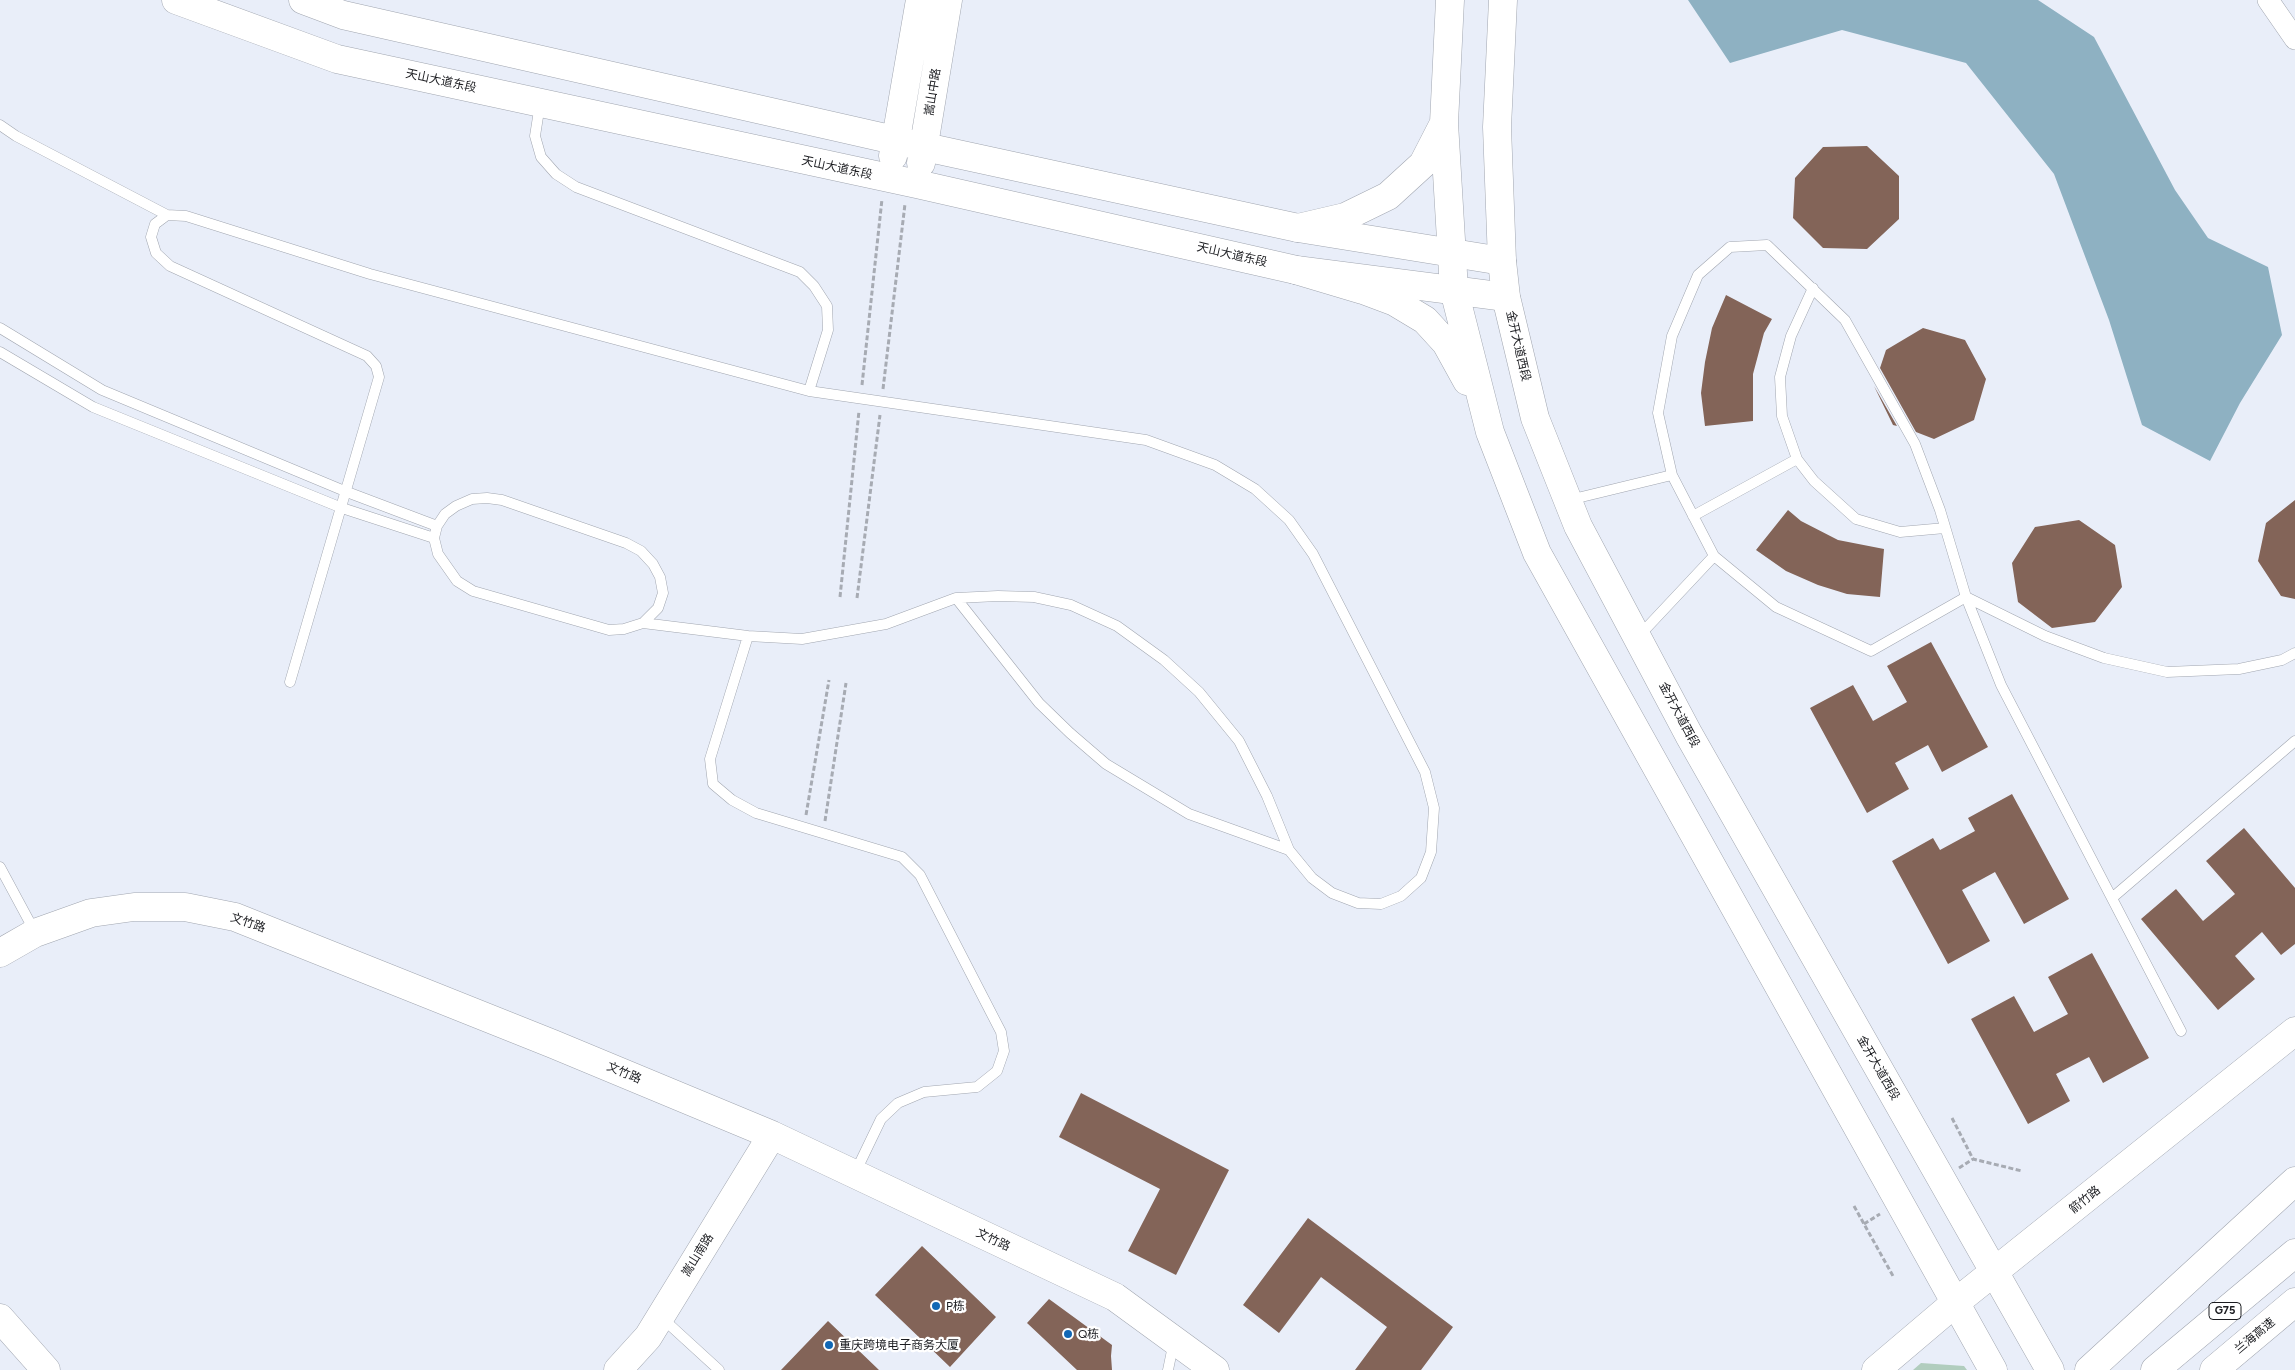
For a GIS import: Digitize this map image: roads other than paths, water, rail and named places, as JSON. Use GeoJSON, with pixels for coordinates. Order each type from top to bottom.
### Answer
{"type":"FeatureCollection","features":[{"type":"Feature","properties":{"kind":"main road","name":"天山大道东段"},"geometry":{"type":"LineString","coordinates":[[176,0],[337,59],[540,103],[899,188],[1296,270],[1506,297]]}},
{"type":"Feature","properties":{"kind":"main road"},"geometry":{"type":"LineString","coordinates":[[303,0],[343,15],[925,147],[1298,228],[1502,261]]}},
{"type":"Feature","properties":{"kind":"main road"},"geometry":{"type":"LineString","coordinates":[[899,188],[896,140],[920,0]]}},
{"type":"Feature","properties":{"kind":"main road","name":"嵩山中路"},"geometry":{"type":"LineString","coordinates":[[899,188],[925,147],[948,0]]}},
{"type":"Feature","properties":{"kind":"main road"},"geometry":{"type":"LineString","coordinates":[[1450,0],[1444,124],[1454,290],[1490,432]]}},
{"type":"Feature","properties":{"kind":"main road","name":"金开大道西段"},"geometry":{"type":"LineString","coordinates":[[1503,0],[1497,127],[1502,261],[1506,297],[1535,418],[1578,526],[1689,735],[2046,1364]]}},
{"type":"Feature","properties":{"kind":"main road"},"geometry":{"type":"LineString","coordinates":[[1298,228],[1345,217],[1388,196],[1423,164],[1444,124]]}},
{"type":"Feature","properties":{"kind":"main road"},"geometry":{"type":"LineString","coordinates":[[1296,270],[1395,302],[1425,320],[1446,343],[1462,370],[1490,432],[1537,553],[1993,1370]]}},
{"type":"Feature","properties":{"kind":"main road","name":"文竹路"},"geometry":{"type":"LineString","coordinates":[[0,953],[35,933],[91,913],[134,906],[185,907],[235,917],[553,1044],[772,1135],[1115,1297],[1215,1370]]}},
{"type":"Feature","properties":{"kind":"main road","name":"箭竹路"},"geometry":{"type":"LineString","coordinates":[[1876,1370],[1994,1272],[2295,1031]]}},
{"type":"Feature","properties":{"kind":"main road","name":"嵩山南路"},"geometry":{"type":"LineString","coordinates":[[618,1370],[648,1337],[772,1135]]}},
{"type":"Feature","properties":{"kind":"main road"},"geometry":{"type":"LineString","coordinates":[[2089,1370],[2295,1181]]}},
{"type":"Feature","properties":{"kind":"main road","name":"G75"},"geometry":{"type":"LineString","coordinates":[[2155,1370],[2295,1253]]}},
{"type":"Feature","properties":{"kind":"main road","name":"兰海高速"},"geometry":{"type":"LineString","coordinates":[[2214,1370],[2295,1302]]}},
{"type":"Feature","properties":{"kind":"main road"},"geometry":{"type":"LineString","coordinates":[[0,1318],[46,1370]]}},
{"type":"Feature","properties":{"kind":"street"},"geometry":{"type":"LineString","coordinates":[[2268,0],[2295,38]]}},
{"type":"Feature","properties":{"kind":"lane"},"geometry":{"type":"LineString","coordinates":[[540,103],[535,136],[541,157],[556,174],[576,187],[800,272],[814,286],[827,306],[828,330],[809,391]]}},
{"type":"Feature","properties":{"kind":"lane"},"geometry":{"type":"LineString","coordinates":[[0,125],[16,136],[167,214],[186,216],[370,274],[809,391],[1146,440],[1215,465],[1255,489],[1290,520],[1313,554],[1425,772],[1434,808],[1431,852],[1421,878],[1401,896],[1381,904],[1358,903],[1332,893],[1312,878],[1290,850],[1267,796],[1239,741],[1200,692],[1164,660],[1117,626],[1070,605],[1034,597],[956,598],[886,624],[802,639],[748,636],[643,623],[624,629],[609,630],[473,591],[457,581],[446,568],[438,554],[434,538],[437,526],[445,514],[456,506],[472,500],[487,498],[502,500],[626,543],[640,551],[653,564],[660,577],[663,593],[658,608],[643,623]]}},
{"type":"Feature","properties":{"kind":"lane"},"geometry":{"type":"LineString","coordinates":[[167,214],[155,224],[151,237],[156,254],[170,266],[367,356],[376,366],[379,377],[377,393],[290,682]]}},
{"type":"Feature","properties":{"kind":"lane"},"geometry":{"type":"LineString","coordinates":[[1966,597],[1871,652],[1776,607],[1714,556],[1672,475],[1658,413],[1672,336],[1698,275],[1730,247],[1767,245],[1845,320],[1915,444],[1945,528],[1966,597],[2000,685],[2181,1031]]}},
{"type":"Feature","properties":{"kind":"lane"},"geometry":{"type":"LineString","coordinates":[[1813,288],[1791,336],[1780,377],[1782,416],[1797,460],[1814,481],[1856,519],[1900,532],[1945,528]]}},
{"type":"Feature","properties":{"kind":"lane"},"geometry":{"type":"LineString","coordinates":[[0,328],[102,390],[347,492],[437,526]]}},
{"type":"Feature","properties":{"kind":"lane"},"geometry":{"type":"LineString","coordinates":[[0,352],[93,407],[342,508],[434,538]]}},
{"type":"Feature","properties":{"kind":"lane"},"geometry":{"type":"LineString","coordinates":[[1693,516],[1797,460]]}},
{"type":"Feature","properties":{"kind":"lane"},"geometry":{"type":"LineString","coordinates":[[1568,500],[1672,475]]}},
{"type":"Feature","properties":{"kind":"lane"},"geometry":{"type":"LineString","coordinates":[[1637,637],[1714,556]]}},
{"type":"Feature","properties":{"kind":"lane"},"geometry":{"type":"LineString","coordinates":[[1966,597],[2045,636],[2104,658],[2167,672],[2239,669],[2282,660],[2295,653]]}},
{"type":"Feature","properties":{"kind":"lane"},"geometry":{"type":"LineString","coordinates":[[956,598],[1039,703],[1106,764],[1190,814],[1290,850]]}},
{"type":"Feature","properties":{"kind":"lane"},"geometry":{"type":"LineString","coordinates":[[748,636],[710,759],[713,784],[732,800],[756,813],[902,857],[920,875],[1001,1032],[1004,1051],[997,1071],[977,1087],[924,1092],[898,1103],[881,1119],[854,1174]]}},
{"type":"Feature","properties":{"kind":"lane"},"geometry":{"type":"LineString","coordinates":[[2112,898],[2295,741]]}},
{"type":"Feature","properties":{"kind":"lane"},"geometry":{"type":"LineString","coordinates":[[0,867],[35,933]]}},
{"type":"Feature","properties":{"kind":"lane"},"geometry":{"type":"LineString","coordinates":[[660,1316],[719,1370]]}},
{"type":"Feature","properties":{"kind":"lane"},"geometry":{"type":"LineString","coordinates":[[1168,1370],[1174,1340]]}},
{"type":"Feature","properties":{"kind":"water"},"geometry":{"type":"Polygon","coordinates":[[[1688,0],[2038,0],[2094,37],[2175,190],[2208,238],[2268,267],[2282,335],[2240,403],[2210,461],[2142,425],[2109,320],[2054,174],[1966,63],[1842,30],[1730,63],[1688,0]]]}},
{"type":"Feature","properties":{"kind":"place","name":"P栋"},"geometry":{"type":"Point","coordinates":[936,1306]}},
{"type":"Feature","properties":{"kind":"place","name":"Q栋"},"geometry":{"type":"Point","coordinates":[1068,1334]}},
{"type":"Feature","properties":{"kind":"place","name":"重庆跨境电子商务大厦"},"geometry":{"type":"Point","coordinates":[829,1345]}}]}
